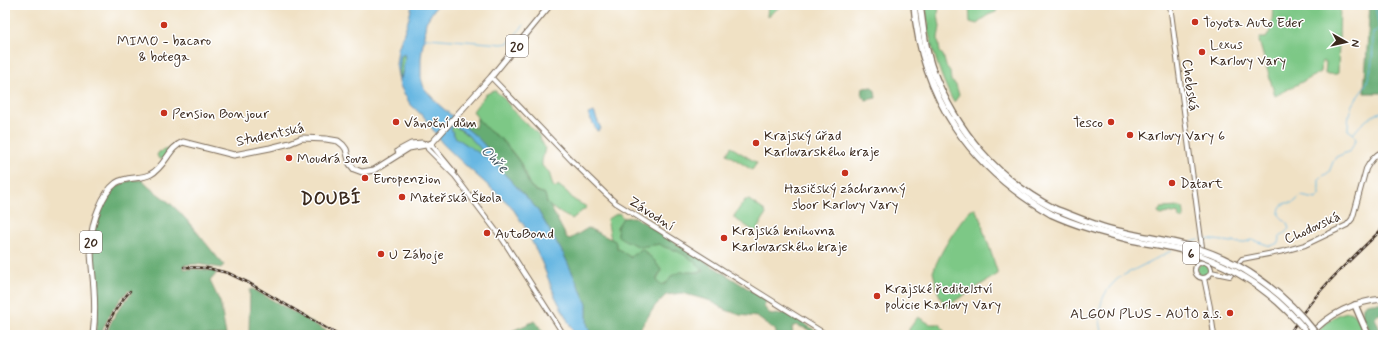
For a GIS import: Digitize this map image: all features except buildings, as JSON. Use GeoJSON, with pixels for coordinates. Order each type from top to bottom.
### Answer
{"type":"FeatureCollection","features":[{"type":"Feature","properties":{"kind":"highway","name":"6"},"geometry":{"type":"LineString","coordinates":[[914,5],[918,40],[933,88],[953,126],[975,154],[993,173],[1015,191],[1051,214],[1075,224],[1102,232],[1184,251],[1211,260],[1237,272],[1260,286],[1274,298],[1310,335]]}},
{"type":"Feature","properties":{"kind":"highway","name":"6"},"geometry":{"type":"LineString","coordinates":[[920,5],[924,37],[933,70],[956,120],[979,150],[998,170],[1018,187],[1045,204],[1076,218],[1103,227],[1193,248],[1238,266],[1278,293],[1297,311],[1317,335]]}},
{"type":"Feature","properties":{"kind":"highway"},"geometry":{"type":"LineString","coordinates":[[1355,305],[1368,335]]}},
{"type":"Feature","properties":{"kind":"main road","name":"20"},"geometry":{"type":"LineString","coordinates":[[430,144],[491,77],[550,5]]}},
{"type":"Feature","properties":{"kind":"main road","name":"Studentská"},"geometry":{"type":"LineString","coordinates":[[93,335],[95,308],[90,241],[92,227],[100,206],[108,191],[115,184],[126,179],[151,175],[179,144],[186,142],[234,155],[290,143],[302,138],[326,139],[343,145],[346,149],[350,164],[354,169],[362,172],[370,171],[382,165],[414,143],[430,144]]}},
{"type":"Feature","properties":{"kind":"main road","name":"Studentská"},"geometry":{"type":"LineString","coordinates":[[409,147],[430,144]]}},
{"type":"Feature","properties":{"kind":"main road"},"geometry":{"type":"LineString","coordinates":[[1310,335],[1335,314],[1355,305],[1383,298]]}},
{"type":"Feature","properties":{"kind":"street","name":"Chebská"},"geometry":{"type":"LineString","coordinates":[[1170,5],[1204,262],[1210,266],[1211,272]]}},
{"type":"Feature","properties":{"kind":"street","name":"Závodní"},"geometry":{"type":"LineString","coordinates":[[491,77],[572,161],[616,203],[827,335]]}},
{"type":"Feature","properties":{"kind":"street"},"geometry":{"type":"LineString","coordinates":[[430,144],[453,171],[455,176],[504,241],[564,335]]}},
{"type":"Feature","properties":{"kind":"street","name":"Chodovská"},"geometry":{"type":"LineString","coordinates":[[1211,272],[1230,276],[1242,260],[1305,245],[1347,225],[1352,220],[1366,169],[1376,155],[1383,150]]}},
{"type":"Feature","properties":{"kind":"street","name":"Chebská"},"geometry":{"type":"LineString","coordinates":[[1204,262],[1197,265],[1195,270],[1199,277],[1204,278],[1214,335]]}},
{"type":"Feature","properties":{"kind":"street"},"geometry":{"type":"LineString","coordinates":[[1204,278],[1211,272]]}},
{"type":"Feature","properties":{"kind":"green space"},"geometry":{"type":"Polygon","coordinates":[[[768,5],[782,5],[767,17],[768,5]]]}},
{"type":"Feature","properties":{"kind":"green space"},"geometry":{"type":"Polygon","coordinates":[[[926,5],[939,5],[938,15],[940,27],[938,38],[940,52],[943,55],[946,66],[950,71],[951,81],[956,85],[959,95],[955,101],[953,101],[941,75],[935,57],[928,30],[929,23],[927,21],[926,5]]]}},
{"type":"Feature","properties":{"kind":"green space"},"geometry":{"type":"Polygon","coordinates":[[[969,5],[998,5],[996,12],[988,15],[977,24],[970,22],[969,5]]]}},
{"type":"Feature","properties":{"kind":"green space"},"geometry":{"type":"Polygon","coordinates":[[[1273,5],[1340,5],[1338,74],[1325,74],[1326,62],[1322,61],[1321,72],[1275,96],[1259,41],[1260,38],[1266,38],[1272,28],[1271,22],[1273,5]]]}},
{"type":"Feature","properties":{"kind":"green space"},"geometry":{"type":"Polygon","coordinates":[[[1370,5],[1383,5],[1383,93],[1364,93],[1370,5]]]}},
{"type":"Feature","properties":{"kind":"green space"},"geometry":{"type":"Polygon","coordinates":[[[404,54],[405,58],[401,79],[399,73],[401,56],[404,54]]]}},
{"type":"Feature","properties":{"kind":"green space"},"geometry":{"type":"Polygon","coordinates":[[[872,87],[875,91],[876,98],[866,100],[862,96],[863,88],[872,87]]]}},
{"type":"Feature","properties":{"kind":"green space"},"geometry":{"type":"Polygon","coordinates":[[[494,90],[503,97],[514,112],[538,134],[545,148],[542,166],[549,172],[553,186],[556,188],[558,185],[574,200],[587,207],[572,219],[547,204],[545,194],[531,186],[521,164],[512,151],[484,126],[473,111],[485,95],[494,90]]]}},
{"type":"Feature","properties":{"kind":"green space"},"geometry":{"type":"Polygon","coordinates":[[[477,118],[489,131],[501,139],[511,151],[521,164],[531,187],[536,191],[545,194],[547,203],[567,238],[570,239],[588,228],[615,241],[617,248],[630,257],[642,249],[654,260],[661,270],[657,279],[659,284],[664,284],[671,276],[680,272],[702,272],[703,270],[698,264],[675,250],[660,244],[640,247],[618,236],[617,227],[623,218],[635,217],[766,300],[764,307],[771,315],[788,313],[822,335],[814,335],[807,329],[796,325],[792,327],[793,335],[776,335],[776,331],[757,317],[740,315],[723,309],[711,301],[682,293],[666,295],[655,306],[636,335],[591,335],[587,323],[587,304],[564,255],[537,209],[502,171],[489,150],[478,138],[460,123],[462,121],[475,128],[477,118]]]}},
{"type":"Feature","properties":{"kind":"green space"},"geometry":{"type":"Polygon","coordinates":[[[454,126],[475,142],[485,154],[485,158],[455,137],[451,129],[454,126]]]}},
{"type":"Feature","properties":{"kind":"green space"},"geometry":{"type":"Polygon","coordinates":[[[731,147],[757,163],[752,170],[727,154],[731,147]]]}},
{"type":"Feature","properties":{"kind":"green space"},"geometry":{"type":"Polygon","coordinates":[[[171,148],[164,159],[159,159],[157,155],[159,152],[171,148]]]}},
{"type":"Feature","properties":{"kind":"green space"},"geometry":{"type":"Polygon","coordinates":[[[133,180],[142,180],[171,204],[192,226],[224,265],[221,268],[197,264],[184,265],[184,269],[215,271],[216,274],[210,281],[220,302],[226,335],[106,335],[116,313],[132,293],[129,290],[112,311],[101,335],[95,335],[98,300],[93,240],[96,221],[99,211],[109,195],[124,183],[133,180]]]}},
{"type":"Feature","properties":{"kind":"green space"},"geometry":{"type":"Polygon","coordinates":[[[745,200],[749,200],[765,211],[766,214],[756,231],[734,218],[745,200]]]}},
{"type":"Feature","properties":{"kind":"green space"},"geometry":{"type":"Polygon","coordinates":[[[1161,208],[1183,208],[1184,211],[1182,219],[1179,218],[1178,213],[1172,214],[1171,212],[1161,215],[1158,213],[1161,208]]]}},
{"type":"Feature","properties":{"kind":"green space"},"geometry":{"type":"Polygon","coordinates":[[[971,209],[975,209],[982,221],[983,230],[998,274],[945,307],[938,292],[933,272],[936,263],[949,239],[971,209]]]}},
{"type":"Feature","properties":{"kind":"green space"},"geometry":{"type":"Polygon","coordinates":[[[619,213],[623,218],[617,227],[652,245],[660,244],[682,253],[702,267],[702,272],[695,272],[664,284],[659,285],[656,283],[661,270],[654,260],[642,249],[630,257],[617,248],[615,241],[611,239],[607,219],[619,213]]]}},
{"type":"Feature","properties":{"kind":"green space"},"geometry":{"type":"Polygon","coordinates":[[[1201,264],[1205,264],[1209,270],[1205,276],[1201,276],[1197,272],[1197,268],[1201,264]]]}},
{"type":"Feature","properties":{"kind":"green space"},"geometry":{"type":"Polygon","coordinates":[[[253,289],[330,333],[329,335],[236,335],[249,333],[250,290],[253,289]]]}},
{"type":"Feature","properties":{"kind":"green space"},"geometry":{"type":"Polygon","coordinates":[[[1383,303],[1383,315],[1378,314],[1375,318],[1382,335],[1372,335],[1362,315],[1363,307],[1367,304],[1383,303]]]}},
{"type":"Feature","properties":{"kind":"green space"},"geometry":{"type":"Polygon","coordinates":[[[1350,312],[1358,318],[1366,335],[1322,335],[1319,330],[1329,321],[1341,314],[1350,312]]]}},
{"type":"Feature","properties":{"kind":"green space"},"geometry":{"type":"Polygon","coordinates":[[[918,317],[930,324],[940,324],[946,335],[909,335],[909,329],[918,317]]]}},
{"type":"Feature","properties":{"kind":"green space"},"geometry":{"type":"Polygon","coordinates":[[[535,321],[545,335],[503,335],[505,334],[535,321]]]}},
{"type":"Feature","properties":{"kind":"water"},"geometry":{"type":"Polygon","coordinates":[[[412,5],[437,5],[426,22],[421,58],[421,78],[424,88],[438,104],[478,138],[489,150],[502,171],[537,209],[564,255],[587,304],[587,323],[591,335],[575,335],[555,296],[542,263],[525,227],[511,206],[442,143],[425,118],[410,104],[400,86],[396,65],[398,49],[412,5]],[[404,54],[401,56],[399,73],[401,79],[405,58],[404,54]],[[455,126],[451,129],[455,137],[485,157],[485,154],[475,142],[455,126]]]}},
{"type":"Feature","properties":{"kind":"water"},"geometry":{"type":"Polygon","coordinates":[[[594,112],[601,129],[597,131],[588,114],[594,112]]]}},
{"type":"Feature","properties":{"kind":"waterway"},"geometry":{"type":"LineString","coordinates":[[1202,239],[1241,243],[1252,240],[1271,246],[1278,243],[1279,238],[1289,229],[1287,223],[1279,215],[1282,205],[1293,203],[1301,196],[1316,199],[1319,195],[1319,179],[1329,172],[1336,157],[1350,151],[1356,140],[1354,134],[1348,130],[1349,116],[1352,106],[1367,83],[1370,74],[1373,33],[1379,28],[1375,5]]}},
{"type":"Feature","properties":{"kind":"waterway"},"geometry":{"type":"LineString","coordinates":[[423,40],[428,38],[502,44],[508,43],[524,25]]}},
{"type":"Feature","properties":{"kind":"waterway"},"geometry":{"type":"LineString","coordinates":[[1354,133],[1367,120],[1383,111]]}},
{"type":"Feature","properties":{"kind":"waterway"},"geometry":{"type":"LineString","coordinates":[[1188,243],[1199,240]]}},
{"type":"Feature","properties":{"kind":"waterway"},"geometry":{"type":"LineString","coordinates":[[1103,335],[1100,310],[1101,303],[1108,289],[1120,277],[1171,251]]}},
{"type":"Feature","properties":{"kind":"railway"},"geometry":{"type":"LineString","coordinates":[[1289,335],[1298,320],[1320,291],[1383,228]]}},
{"type":"Feature","properties":{"kind":"railway"},"geometry":{"type":"LineString","coordinates":[[184,267],[207,268],[228,273],[249,283],[338,335]]}},
{"type":"Feature","properties":{"kind":"railway"},"geometry":{"type":"LineString","coordinates":[[104,335],[114,312],[130,291]]}},
{"type":"Feature","properties":{"kind":"place","name":"Toyota Auto Eder"},"geometry":{"type":"Point","coordinates":[1195,22]}},
{"type":"Feature","properties":{"kind":"place","name":"MIMO - bacaro & botega"},"geometry":{"type":"Point","coordinates":[164,25]}},
{"type":"Feature","properties":{"kind":"place","name":"Lexus Karlovy Vary"},"geometry":{"type":"Point","coordinates":[1202,52]}},
{"type":"Feature","properties":{"kind":"place","name":"Pension Bonjour"},"geometry":{"type":"Point","coordinates":[164,113]}},
{"type":"Feature","properties":{"kind":"place","name":"Vánoční dům"},"geometry":{"type":"Point","coordinates":[396,122]}},
{"type":"Feature","properties":{"kind":"place","name":"Tesco"},"geometry":{"type":"Point","coordinates":[1111,122]}},
{"type":"Feature","properties":{"kind":"place","name":"Karlovy Vary 6"},"geometry":{"type":"Point","coordinates":[1130,135]}},
{"type":"Feature","properties":{"kind":"place","name":"Krajský úřad Karlovarského kraje"},"geometry":{"type":"Point","coordinates":[756,143]}},
{"type":"Feature","properties":{"kind":"place","name":"Moudrá sova"},"geometry":{"type":"Point","coordinates":[289,158]}},
{"type":"Feature","properties":{"kind":"place","name":"Hasičský záchranný sbor Karlovy Vary"},"geometry":{"type":"Point","coordinates":[845,173]}},
{"type":"Feature","properties":{"kind":"place","name":"Europenzion"},"geometry":{"type":"Point","coordinates":[365,178]}},
{"type":"Feature","properties":{"kind":"place","name":"Datart"},"geometry":{"type":"Point","coordinates":[1172,183]}},
{"type":"Feature","properties":{"kind":"place","name":"Mateřská Škola"},"geometry":{"type":"Point","coordinates":[402,197]}},
{"type":"Feature","properties":{"kind":"place","name":"AutoBond"},"geometry":{"type":"Point","coordinates":[487,233]}},
{"type":"Feature","properties":{"kind":"place","name":"Krajská knihovna Karlovarského kraje"},"geometry":{"type":"Point","coordinates":[724,238]}},
{"type":"Feature","properties":{"kind":"place","name":"U Záboje"},"geometry":{"type":"Point","coordinates":[381,254]}},
{"type":"Feature","properties":{"kind":"place","name":"Krajské ředitelství policie Karlovy Vary"},"geometry":{"type":"Point","coordinates":[877,296]}},
{"type":"Feature","properties":{"kind":"place","name":"ALGON PLUS - AUTO a.s."},"geometry":{"type":"Point","coordinates":[1230,313]}},
{"type":"Feature","properties":{"kind":"district","name":"DOUBÍ"},"geometry":{"type":"Point","coordinates":[331,198]}},
{"type":"Feature","properties":{"kind":"water label","name":"Ohře"},"geometry":{"type":"Point","coordinates":[495,159]}}]}
